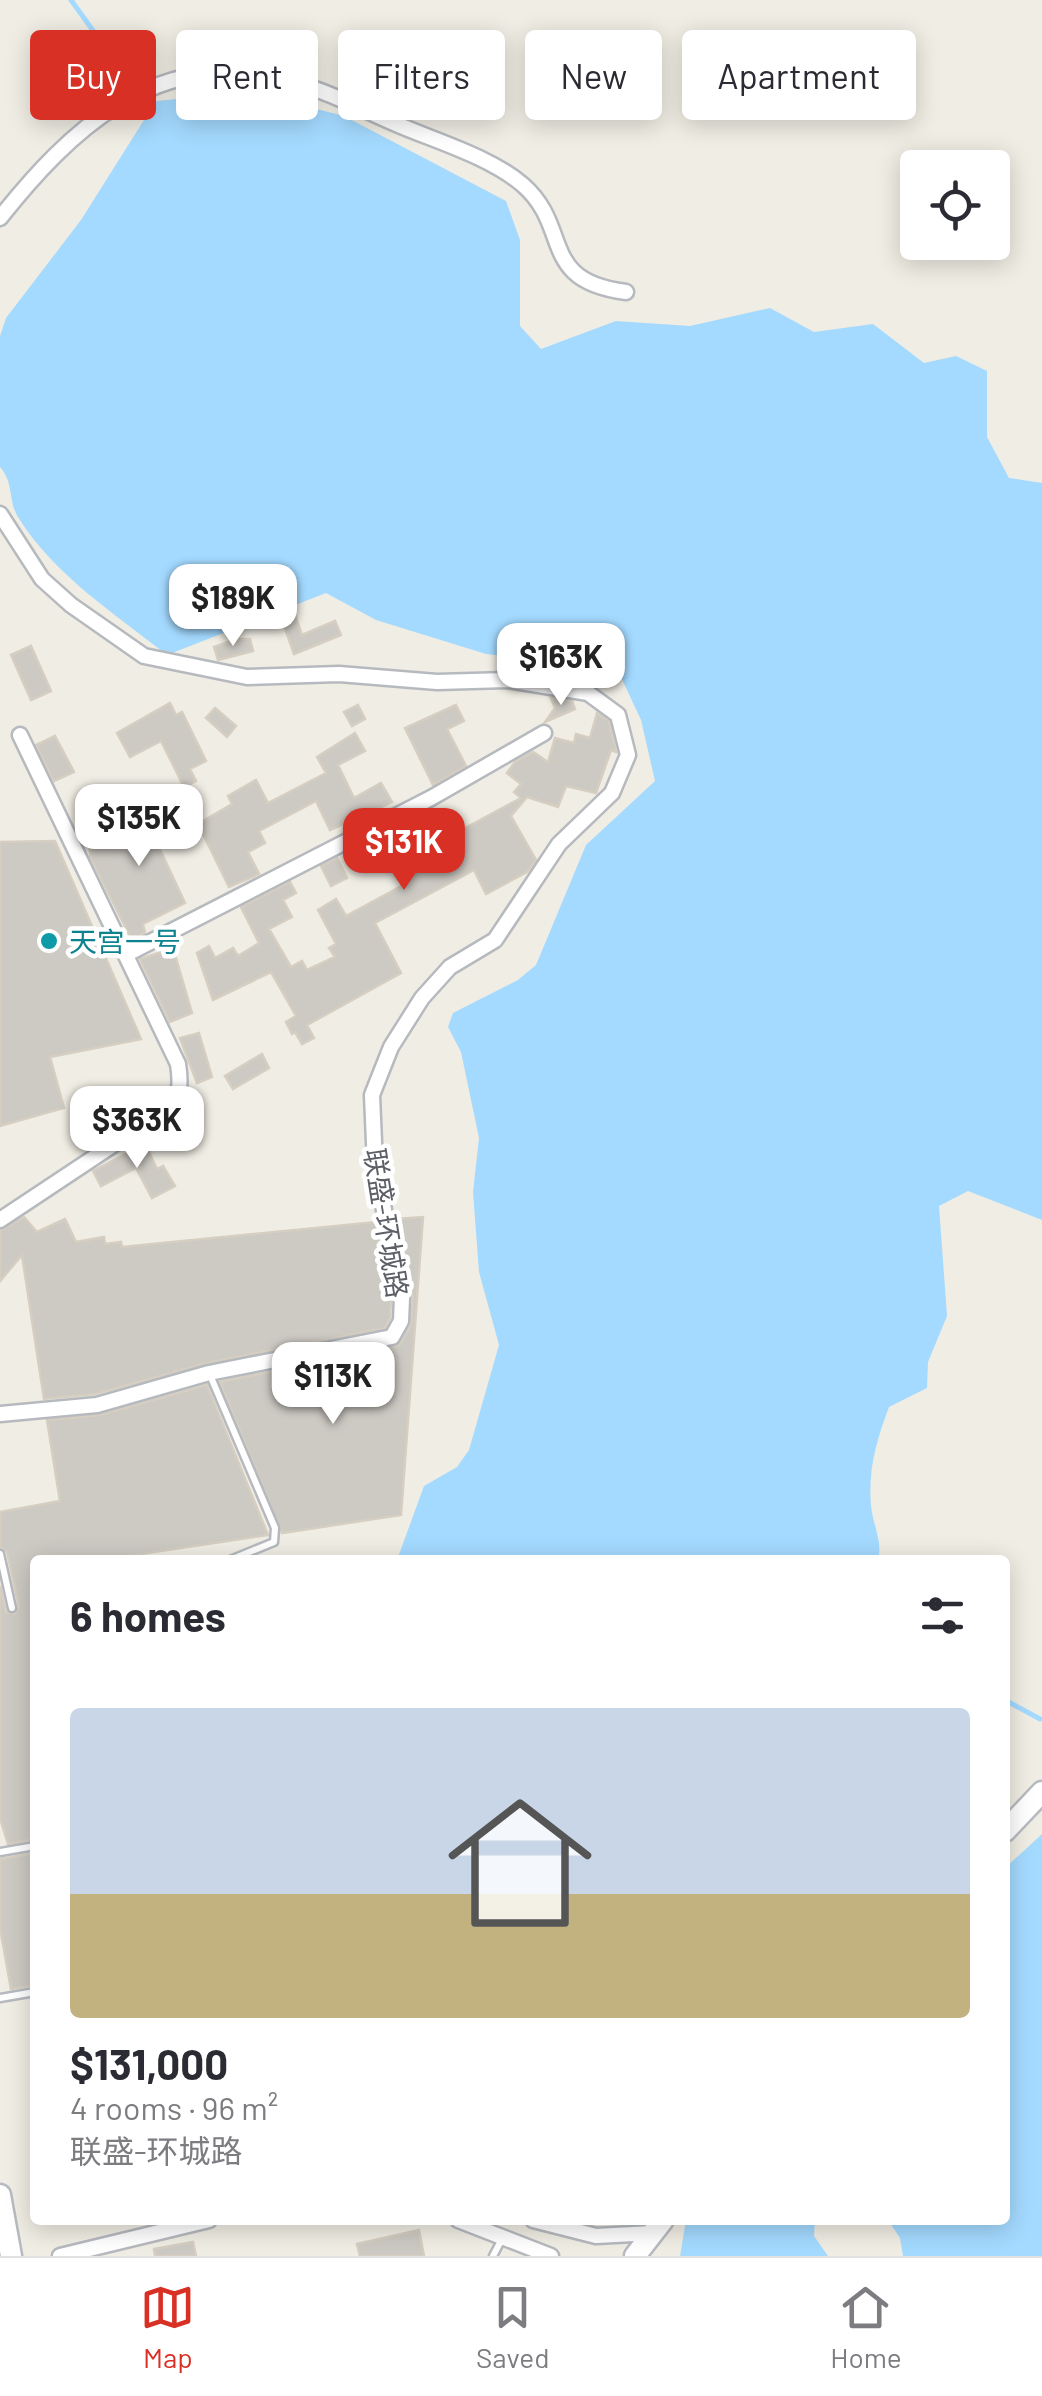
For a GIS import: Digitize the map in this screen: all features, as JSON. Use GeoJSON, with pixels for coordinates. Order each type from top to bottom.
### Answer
{"type":"FeatureCollection","features":[{"type":"Feature","properties":{"kind":"street"},"geometry":{"type":"LineString","coordinates":[[0,218],[62,144],[91,120],[194,74],[248,73],[314,88],[514,178],[540,206],[556,246],[581,280],[626,292]]}},
{"type":"Feature","properties":{"kind":"street","name":"联盛-环城路"},"geometry":{"type":"LineString","coordinates":[[0,514],[42,579],[70,604],[144,656],[247,677],[339,674],[437,682],[507,680],[588,693],[618,715],[628,755],[612,794],[558,844],[495,940],[450,967],[422,998],[392,1047],[372,1095],[374,1166],[402,1298],[402,1322],[392,1338],[209,1373],[97,1405],[0,1414]]}},
{"type":"Feature","properties":{"kind":"street"},"geometry":{"type":"LineString","coordinates":[[126,954],[431,798],[544,733]]}},
{"type":"Feature","properties":{"kind":"street"},"geometry":{"type":"LineString","coordinates":[[0,1220],[155,1118],[179,1095],[178,1064],[20,734]]}},
{"type":"Feature","properties":{"kind":"street"},"geometry":{"type":"LineString","coordinates":[[1010,1827],[1042,1792]]}},
{"type":"Feature","properties":{"kind":"street"},"geometry":{"type":"LineString","coordinates":[[0,2195],[11,2256]]}},
{"type":"Feature","properties":{"kind":"street"},"geometry":{"type":"LineString","coordinates":[[60,2256],[189,2225]]}},
{"type":"Feature","properties":{"kind":"street"},"geometry":{"type":"LineString","coordinates":[[472,2225],[551,2256]]}},
{"type":"Feature","properties":{"kind":"street"},"geometry":{"type":"LineString","coordinates":[[553,2225],[596,2236],[658,2226]]}},
{"type":"Feature","properties":{"kind":"street"},"geometry":{"type":"LineString","coordinates":[[636,2256],[658,2226]]}},
{"type":"Feature","properties":{"kind":"lane"},"geometry":{"type":"LineString","coordinates":[[209,1373],[276,1528],[274,1542],[245,1555]]}},
{"type":"Feature","properties":{"kind":"lane"},"geometry":{"type":"LineString","coordinates":[[0,1554],[12,1608]]}},
{"type":"Feature","properties":{"kind":"lane"},"geometry":{"type":"LineString","coordinates":[[0,1852],[30,1847]]}},
{"type":"Feature","properties":{"kind":"lane"},"geometry":{"type":"LineString","coordinates":[[0,1998],[30,1993]]}},
{"type":"Feature","properties":{"kind":"lane"},"geometry":{"type":"LineString","coordinates":[[494,2256],[504,2236]]}},
{"type":"Feature","properties":{"kind":"water"},"geometry":{"type":"Polygon","coordinates":[[[176,99],[176,120],[318,120],[318,109],[338,114],[338,120],[352,120],[506,201],[520,240],[520,326],[541,349],[616,321],[690,326],[770,308],[814,332],[873,324],[924,363],[956,356],[987,371],[987,437],[1009,478],[1042,483],[1042,1220],[968,1191],[939,1206],[947,1316],[928,1362],[927,1388],[889,1407],[877,1444],[870,1493],[878,1555],[399,1555],[424,1486],[457,1467],[469,1450],[499,1345],[479,1272],[473,1192],[479,1138],[461,1052],[448,1027],[453,1013],[518,980],[536,965],[586,845],[655,781],[641,720],[620,675],[486,654],[376,620],[326,593],[167,655],[67,575],[18,517],[0,467],[0,336],[6,318],[81,220],[144,120],[156,120],[156,101],[176,99]]]}},
{"type":"Feature","properties":{"kind":"water"},"geometry":{"type":"Polygon","coordinates":[[[1042,1834],[1042,2256],[903,2256],[900,2238],[891,2225],[1010,2225],[1010,1863],[1042,1834]]]}},
{"type":"Feature","properties":{"kind":"water"},"geometry":{"type":"Polygon","coordinates":[[[685,2225],[815,2225],[814,2236],[828,2256],[680,2256],[685,2225]]]}},
{"type":"Feature","properties":{"kind":"building"},"geometry":{"type":"Polygon","coordinates":[[[295,615],[302,635],[335,621],[341,635],[294,654],[282,620],[295,615]]]}},
{"type":"Feature","properties":{"kind":"building"},"geometry":{"type":"Polygon","coordinates":[[[250,639],[253,651],[218,660],[214,647],[250,639]]]}},
{"type":"Feature","properties":{"kind":"building"},"geometry":{"type":"Polygon","coordinates":[[[31,646],[51,691],[31,700],[11,655],[31,646]]]}},
{"type":"Feature","properties":{"kind":"building"},"geometry":{"type":"Polygon","coordinates":[[[551,698],[572,701],[575,709],[545,722],[555,708],[551,698]]]}},
{"type":"Feature","properties":{"kind":"building"},"geometry":{"type":"Polygon","coordinates":[[[170,703],[176,715],[182,712],[206,761],[190,769],[196,781],[184,787],[161,741],[130,757],[117,733],[170,703]]]}},
{"type":"Feature","properties":{"kind":"building"},"geometry":{"type":"Polygon","coordinates":[[[358,705],[365,719],[352,726],[344,712],[358,705]]]}},
{"type":"Feature","properties":{"kind":"building"},"geometry":{"type":"Polygon","coordinates":[[[456,705],[464,721],[447,729],[466,766],[433,785],[405,728],[456,705]]]}},
{"type":"Feature","properties":{"kind":"building"},"geometry":{"type":"Polygon","coordinates":[[[215,708],[236,726],[227,737],[206,718],[215,708]]]}},
{"type":"Feature","properties":{"kind":"building"},"geometry":{"type":"Polygon","coordinates":[[[597,713],[609,721],[616,752],[611,750],[596,793],[566,786],[558,807],[527,797],[511,816],[536,860],[527,872],[486,894],[474,870],[375,923],[401,973],[307,1025],[314,1038],[302,1044],[286,1022],[296,1016],[271,972],[213,1000],[197,953],[209,946],[215,958],[233,948],[238,956],[259,943],[241,907],[290,882],[296,893],[283,900],[292,917],[269,929],[291,967],[302,961],[307,970],[335,957],[329,948],[336,944],[318,910],[336,899],[346,916],[405,884],[395,865],[418,853],[422,862],[460,841],[456,833],[521,798],[514,792],[521,784],[507,773],[515,762],[533,752],[548,762],[555,738],[574,743],[576,734],[590,738],[597,713]]]}},
{"type":"Feature","properties":{"kind":"building"},"geometry":{"type":"Polygon","coordinates":[[[355,733],[365,751],[338,765],[354,798],[381,783],[392,802],[330,830],[316,801],[259,831],[265,843],[248,852],[259,874],[229,887],[198,824],[232,804],[228,796],[256,780],[268,803],[326,773],[317,757],[355,733]]]}},
{"type":"Feature","properties":{"kind":"building"},"geometry":{"type":"Polygon","coordinates":[[[55,736],[74,772],[54,781],[36,745],[55,736]]]}},
{"type":"Feature","properties":{"kind":"building"},"geometry":{"type":"Polygon","coordinates":[[[180,802],[190,822],[155,839],[185,903],[143,924],[145,933],[132,940],[90,857],[90,842],[180,802]]]}},
{"type":"Feature","properties":{"kind":"building","name":"天宫一号"},"geometry":{"type":"Polygon","coordinates":[[[55,841],[141,1039],[50,1057],[64,1108],[0,1126],[0,842],[55,841]]]}},
{"type":"Feature","properties":{"kind":"building"},"geometry":{"type":"Polygon","coordinates":[[[337,858],[347,878],[331,886],[321,866],[337,858]]]}},
{"type":"Feature","properties":{"kind":"building"},"geometry":{"type":"Polygon","coordinates":[[[173,948],[192,1013],[170,1022],[140,959],[173,948]]]}},
{"type":"Feature","properties":{"kind":"building"},"geometry":{"type":"Polygon","coordinates":[[[199,1033],[212,1077],[197,1083],[180,1038],[199,1033]]]}},
{"type":"Feature","properties":{"kind":"building"},"geometry":{"type":"Polygon","coordinates":[[[262,1054],[269,1068],[233,1089],[225,1076],[262,1054]]]}},
{"type":"Feature","properties":{"kind":"building"},"geometry":{"type":"Polygon","coordinates":[[[145,1144],[157,1169],[163,1166],[175,1186],[152,1198],[136,1168],[101,1186],[93,1171],[145,1144]]]}},
{"type":"Feature","properties":{"kind":"building"},"geometry":{"type":"Polygon","coordinates":[[[24,1217],[37,1232],[65,1219],[76,1242],[104,1237],[105,1244],[121,1242],[122,1247],[376,1222],[391,1299],[390,1318],[385,1328],[207,1363],[95,1394],[44,1399],[22,1255],[0,1281],[0,1231],[24,1217]]]}},
{"type":"Feature","properties":{"kind":"building"},"geometry":{"type":"Polygon","coordinates":[[[423,1217],[401,1515],[282,1533],[220,1382],[399,1345],[411,1325],[413,1298],[397,1219],[423,1217]]]}},
{"type":"Feature","properties":{"kind":"building"},"geometry":{"type":"Polygon","coordinates":[[[207,1385],[268,1535],[134,1555],[30,1555],[30,1840],[8,1844],[0,1818],[0,1586],[6,1612],[14,1614],[19,1607],[7,1552],[0,1547],[0,1512],[60,1501],[47,1420],[100,1415],[207,1385]]]}},
{"type":"Feature","properties":{"kind":"building"},"geometry":{"type":"Polygon","coordinates":[[[30,1854],[30,1986],[11,1989],[0,1928],[0,1859],[30,1854]]]}},
{"type":"Feature","properties":{"kind":"building"},"geometry":{"type":"Polygon","coordinates":[[[419,2230],[424,2256],[360,2256],[357,2244],[419,2230]]]}},
{"type":"Feature","properties":{"kind":"building"},"geometry":{"type":"Polygon","coordinates":[[[193,2242],[196,2256],[155,2256],[154,2249],[193,2242]]]}},
{"type":"Feature","properties":{"kind":"waterway"},"geometry":{"type":"LineString","coordinates":[[71,0],[93,30]]}},
{"type":"Feature","properties":{"kind":"waterway"},"geometry":{"type":"LineString","coordinates":[[1010,1703],[1040,1719]]}},
{"type":"Feature","properties":{"kind":"place","name":"天宫一号"},"geometry":{"type":"Point","coordinates":[49,941]}}]}
